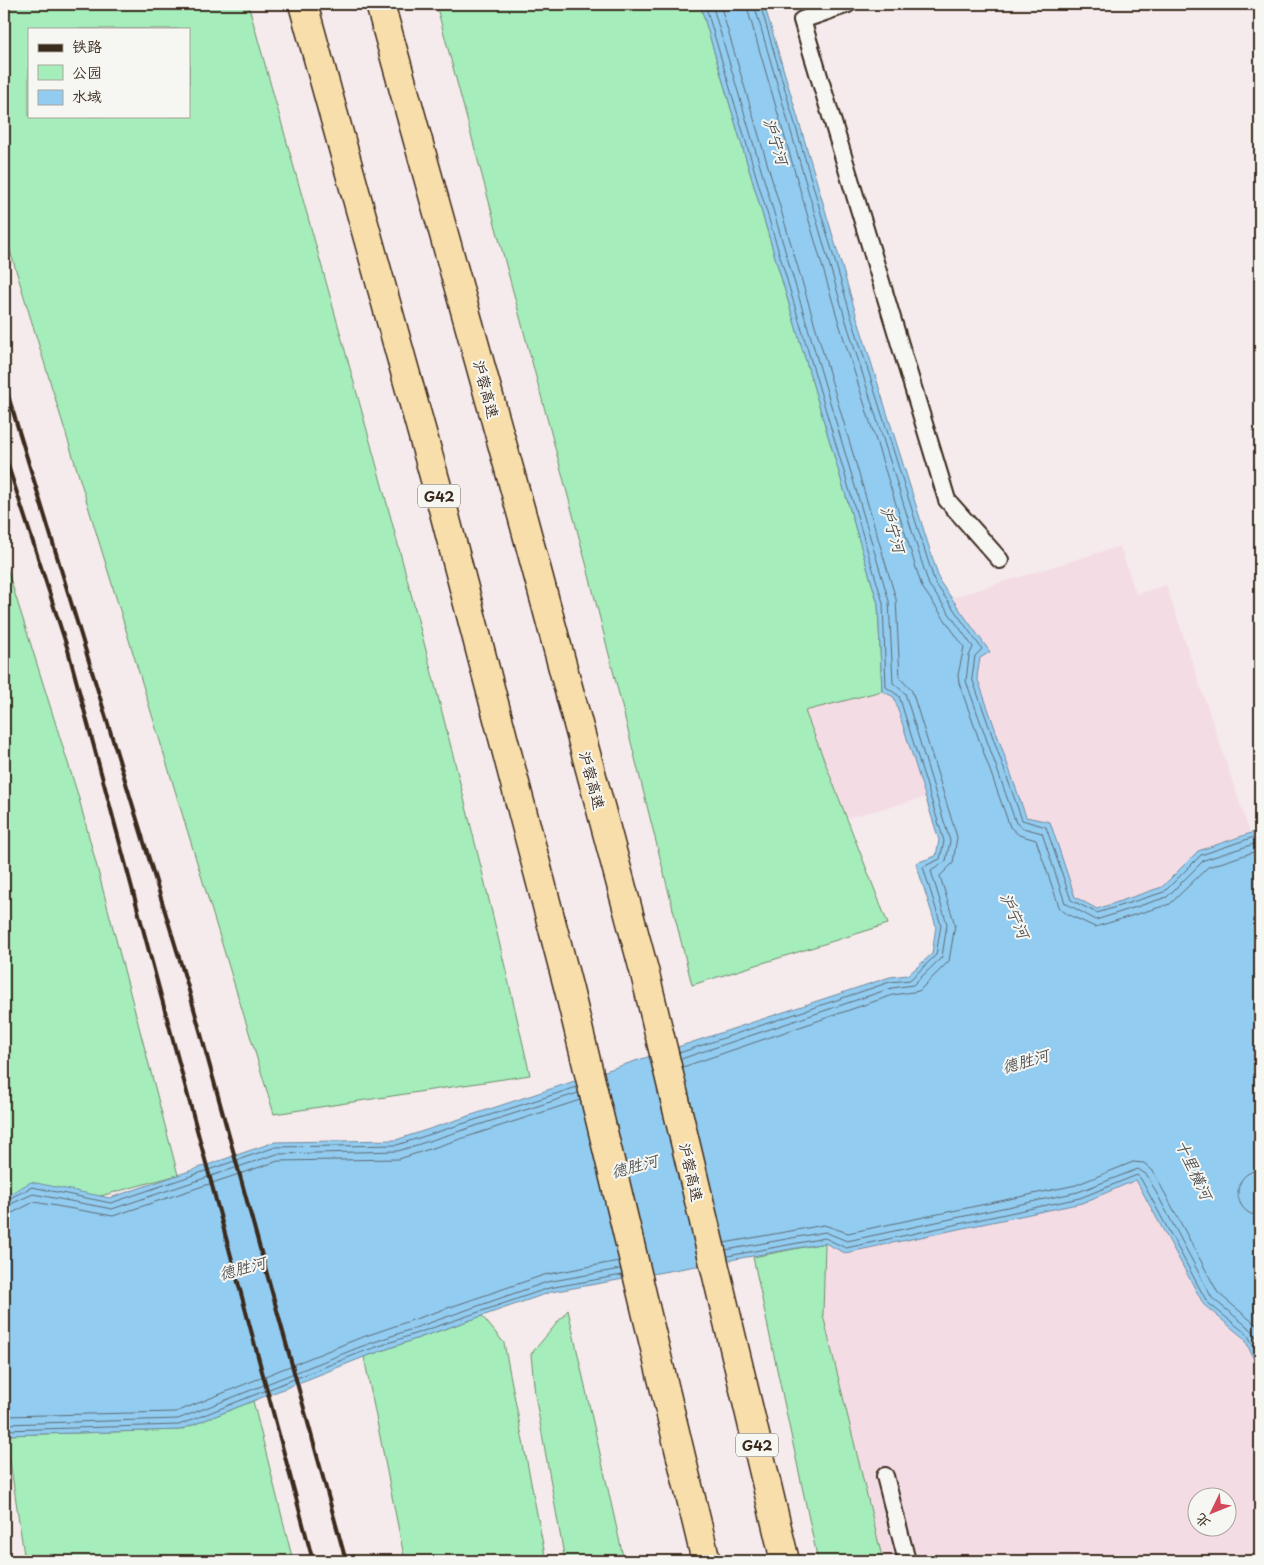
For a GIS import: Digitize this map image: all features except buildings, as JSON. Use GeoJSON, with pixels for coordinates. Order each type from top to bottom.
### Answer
{"type":"FeatureCollection","features":[{"type":"Feature","properties":{"kind":"highway","name":"G42"},"geometry":{"type":"LineString","coordinates":[[304,4],[444,512],[569,990],[706,1561]]}},
{"type":"Feature","properties":{"kind":"highway","name":"沪蓉高速"},"geometry":{"type":"LineString","coordinates":[[380,4],[520,510],[645,974],[785,1561]]}},
{"type":"Feature","properties":{"kind":"lane"},"geometry":{"type":"LineString","coordinates":[[848,4],[802,20],[947,500],[1000,560]]}},
{"type":"Feature","properties":{"kind":"lane"},"geometry":{"type":"LineString","coordinates":[[885,1476],[907,1561]]}},
{"type":"Feature","properties":{"kind":"shaded area"},"geometry":{"type":"Polygon","coordinates":[[[1120,546],[1136,594],[1166,585],[1250,833],[1198,851],[1162,887],[1097,909],[1075,897],[1050,822],[1026,818],[1011,775],[847,818],[805,711],[882,691],[880,620],[1120,546]]]}},
{"type":"Feature","properties":{"kind":"shaded area"},"geometry":{"type":"Polygon","coordinates":[[[1137,1180],[1204,1305],[1245,1339],[1260,1374],[1260,1561],[883,1561],[823,1315],[825,1243],[845,1253],[1081,1203],[1137,1180]]]}},
{"type":"Feature","properties":{"kind":"green space"},"geometry":{"type":"Polygon","coordinates":[[[4,4],[248,4],[360,404],[432,672],[499,940],[530,1075],[274,1114],[4,231],[4,4]]]}},
{"type":"Feature","properties":{"kind":"green space"},"geometry":{"type":"Polygon","coordinates":[[[436,4],[700,4],[878,604],[882,691],[805,711],[888,924],[692,985],[587,567],[436,4]]]}},
{"type":"Feature","properties":{"kind":"green space"},"geometry":{"type":"Polygon","coordinates":[[[4,559],[78,795],[178,1175],[4,1222],[4,559]]]}},
{"type":"Feature","properties":{"kind":"green space"},"geometry":{"type":"Polygon","coordinates":[[[825,1243],[823,1315],[883,1561],[818,1561],[753,1257],[825,1243]]]}},
{"type":"Feature","properties":{"kind":"green space"},"geometry":{"type":"Polygon","coordinates":[[[568,1310],[624,1561],[565,1561],[535,1395],[531,1354],[568,1310]]]}},
{"type":"Feature","properties":{"kind":"green space"},"geometry":{"type":"Polygon","coordinates":[[[482,1316],[504,1343],[546,1560],[405,1561],[364,1357],[482,1316]]]}},
{"type":"Feature","properties":{"kind":"green space"},"geometry":{"type":"Polygon","coordinates":[[[253,1401],[293,1561],[25,1561],[6,1435],[180,1430],[253,1401]]]}},
{"type":"Feature","properties":{"kind":"water"},"geometry":{"type":"Polygon","coordinates":[[[700,4],[764,4],[856,314],[940,582],[990,652],[980,658],[977,677],[1026,817],[1050,822],[1075,897],[1097,909],[1162,887],[1198,851],[1260,830],[1260,1187],[1256,1191],[1260,1203],[1260,1374],[1245,1339],[1204,1305],[1136,1180],[1082,1203],[845,1253],[825,1243],[551,1292],[364,1357],[180,1430],[4,1435],[4,1197],[31,1182],[110,1198],[275,1142],[396,1140],[890,977],[908,975],[932,954],[936,926],[916,863],[936,856],[939,840],[894,697],[882,691],[878,604],[700,4]]]}},
{"type":"Feature","properties":{"kind":"railway"},"geometry":{"type":"LineString","coordinates":[[4,382],[188,987],[346,1561]]}},
{"type":"Feature","properties":{"kind":"railway"},"geometry":{"type":"LineString","coordinates":[[4,453],[68,650],[313,1561]]}},
{"type":"Feature","properties":{"kind":"water label","name":"沪宁河"},"geometry":{"type":"Point","coordinates":[777,141]}},
{"type":"Feature","properties":{"kind":"water label","name":"沪宁河"},"geometry":{"type":"Point","coordinates":[894,529]}},
{"type":"Feature","properties":{"kind":"water label","name":"沪宁河"},"geometry":{"type":"Point","coordinates":[1016,915]}},
{"type":"Feature","properties":{"kind":"water label","name":"德胜河"},"geometry":{"type":"Point","coordinates":[1025,1060]}},
{"type":"Feature","properties":{"kind":"water label","name":"德胜河"},"geometry":{"type":"Point","coordinates":[634,1165]}},
{"type":"Feature","properties":{"kind":"water label","name":"十里横河"},"geometry":{"type":"Point","coordinates":[1195,1169]}},
{"type":"Feature","properties":{"kind":"water label","name":"德胜河"},"geometry":{"type":"Point","coordinates":[242,1267]}}]}
